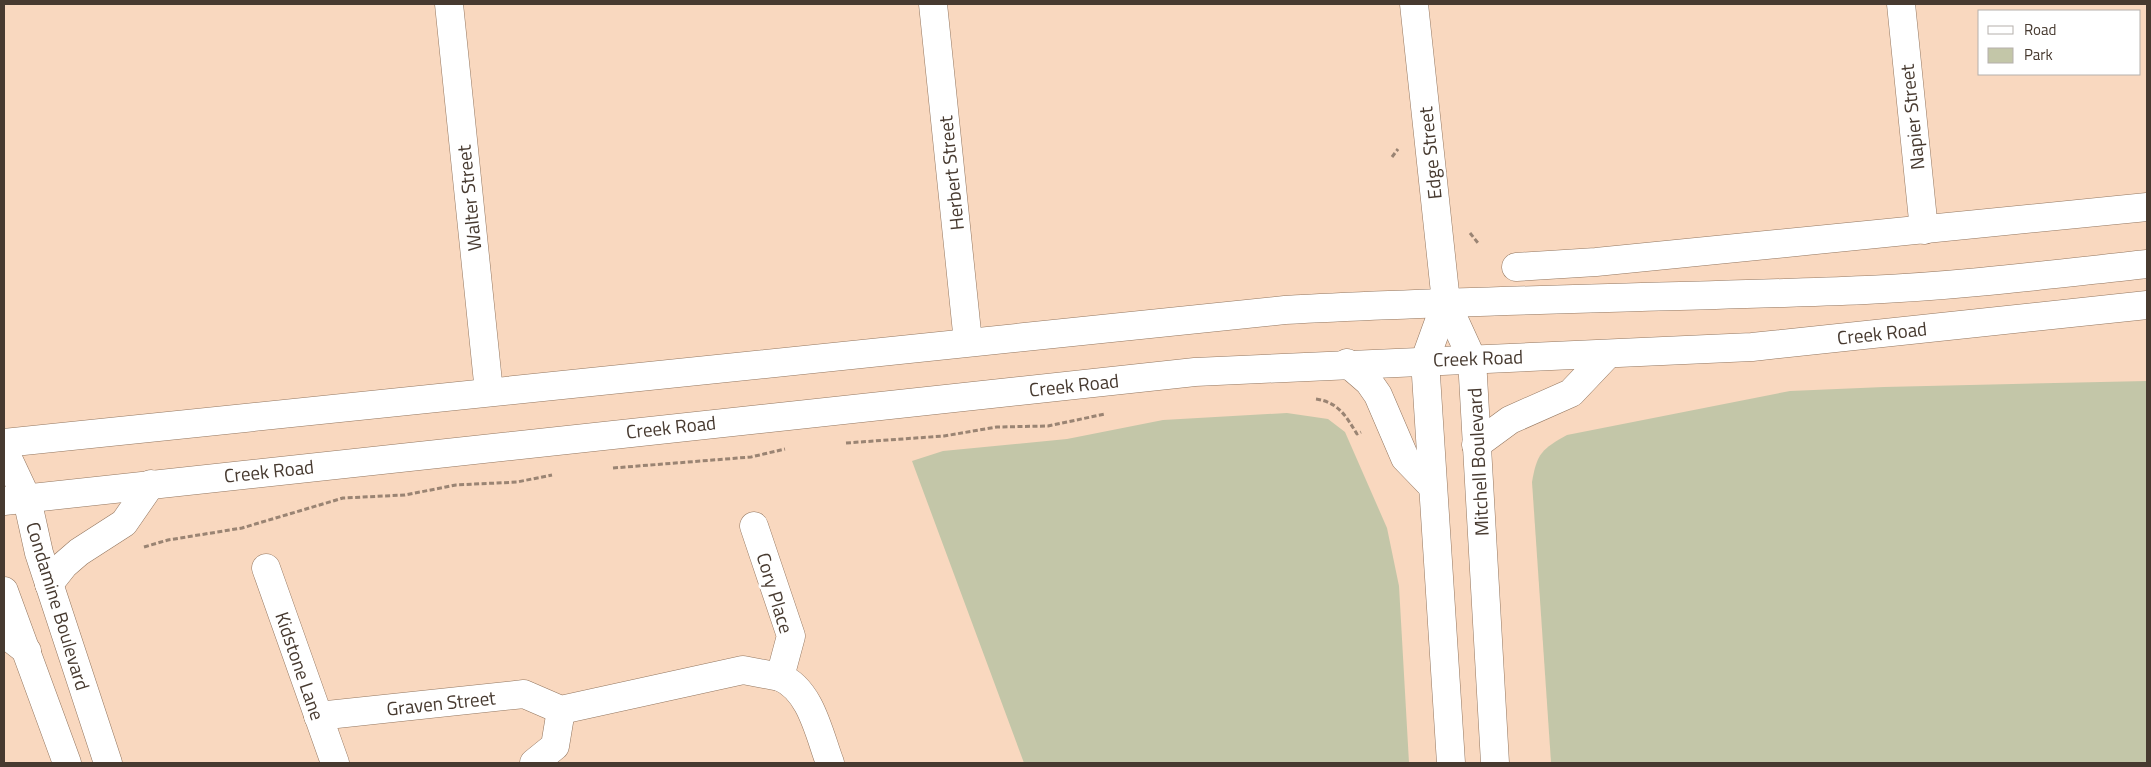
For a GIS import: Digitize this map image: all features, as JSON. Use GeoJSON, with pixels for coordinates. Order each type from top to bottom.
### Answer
{"type":"FeatureCollection","features":[{"type":"Feature","properties":{"kind":"main road","name":"Walter Street"},"geometry":{"type":"LineString","coordinates":[[449,4],[489,392]]}},
{"type":"Feature","properties":{"kind":"main road","name":"Herbert Street"},"geometry":{"type":"LineString","coordinates":[[934,4],[968,342]]}},
{"type":"Feature","properties":{"kind":"main road","name":"Edge Street"},"geometry":{"type":"LineString","coordinates":[[1414,4],[1446,302]]}},
{"type":"Feature","properties":{"kind":"main road","name":"Napier Street"},"geometry":{"type":"LineString","coordinates":[[1901,4],[1924,230]]}},
{"type":"Feature","properties":{"kind":"main road"},"geometry":{"type":"LineString","coordinates":[[1516,267],[1596,262],[2147,207]]}},
{"type":"Feature","properties":{"kind":"main road"},"geometry":{"type":"LineString","coordinates":[[4,443],[1285,310],[1446,302],[1868,290],[1957,285],[2147,264]]}},
{"type":"Feature","properties":{"kind":"main road"},"geometry":{"type":"LineString","coordinates":[[1446,302],[1425,360],[1451,763]]}},
{"type":"Feature","properties":{"kind":"main road","name":"Mitchell Boulevard"},"geometry":{"type":"LineString","coordinates":[[1446,302],[1472,358],[1495,763]]}},
{"type":"Feature","properties":{"kind":"main road","name":"Creek Road"},"geometry":{"type":"LineString","coordinates":[[15,500],[1195,372],[1425,360],[1752,347],[2147,305]]}},
{"type":"Feature","properties":{"kind":"main road"},"geometry":{"type":"LineString","coordinates":[[1476,445],[1510,420],[1571,393],[1608,354]]}},
{"type":"Feature","properties":{"kind":"main road"},"geometry":{"type":"LineString","coordinates":[[1347,364],[1369,382],[1378,395],[1405,458],[1432,486]]}},
{"type":"Feature","properties":{"kind":"main road","name":"Condamine Boulevard"},"geometry":{"type":"LineString","coordinates":[[4,450],[15,500],[39,553],[108,763]]}},
{"type":"Feature","properties":{"kind":"main road"},"geometry":{"type":"LineString","coordinates":[[49,584],[64,565],[79,552],[124,523],[151,484]]}},
{"type":"Feature","properties":{"kind":"main road","name":"Cory Place"},"geometry":{"type":"LineString","coordinates":[[754,526],[791,636],[780,677]]}},
{"type":"Feature","properties":{"kind":"main road","name":"Kidstone Lane"},"geometry":{"type":"LineString","coordinates":[[266,568],[335,763]]}},
{"type":"Feature","properties":{"kind":"main road"},"geometry":{"type":"LineString","coordinates":[[4,591],[67,763]]}},
{"type":"Feature","properties":{"kind":"main road"},"geometry":{"type":"LineString","coordinates":[[4,633],[27,651]]}},
{"type":"Feature","properties":{"kind":"main road"},"geometry":{"type":"LineString","coordinates":[[534,763],[555,746],[561,710],[743,670],[780,677],[791,682],[808,704],[830,763]]}},
{"type":"Feature","properties":{"kind":"main road","name":"Graven Street"},"geometry":{"type":"LineString","coordinates":[[318,716],[524,694],[561,710]]}},
{"type":"Feature","properties":{"kind":"path"},"geometry":{"type":"LineString","coordinates":[[1308,398],[1332,403],[1346,416],[1357,434],[1364,430]]}},
{"type":"Feature","properties":{"kind":"path"},"geometry":{"type":"LineString","coordinates":[[836,444],[944,436],[998,427],[1048,426],[1114,413]]}},
{"type":"Feature","properties":{"kind":"path"},"geometry":{"type":"LineString","coordinates":[[604,468],[751,457],[788,448]]}},
{"type":"Feature","properties":{"kind":"path"},"geometry":{"type":"LineString","coordinates":[[139,549],[168,540],[242,528],[343,498],[404,495],[456,485],[517,482],[562,473]]}},
{"type":"Feature","properties":{"kind":"green space"},"geometry":{"type":"Polygon","coordinates":[[[2147,381],[2147,763],[1551,762],[1532,482],[1539,458],[1546,448],[1552,444],[1567,435],[1790,391],[2147,381]]]}},
{"type":"Feature","properties":{"kind":"green space"},"geometry":{"type":"Polygon","coordinates":[[[1287,413],[1328,419],[1345,432],[1387,528],[1399,586],[1409,763],[1024,763],[912,461],[943,451],[1067,439],[1163,420],[1287,413]]]}}]}
